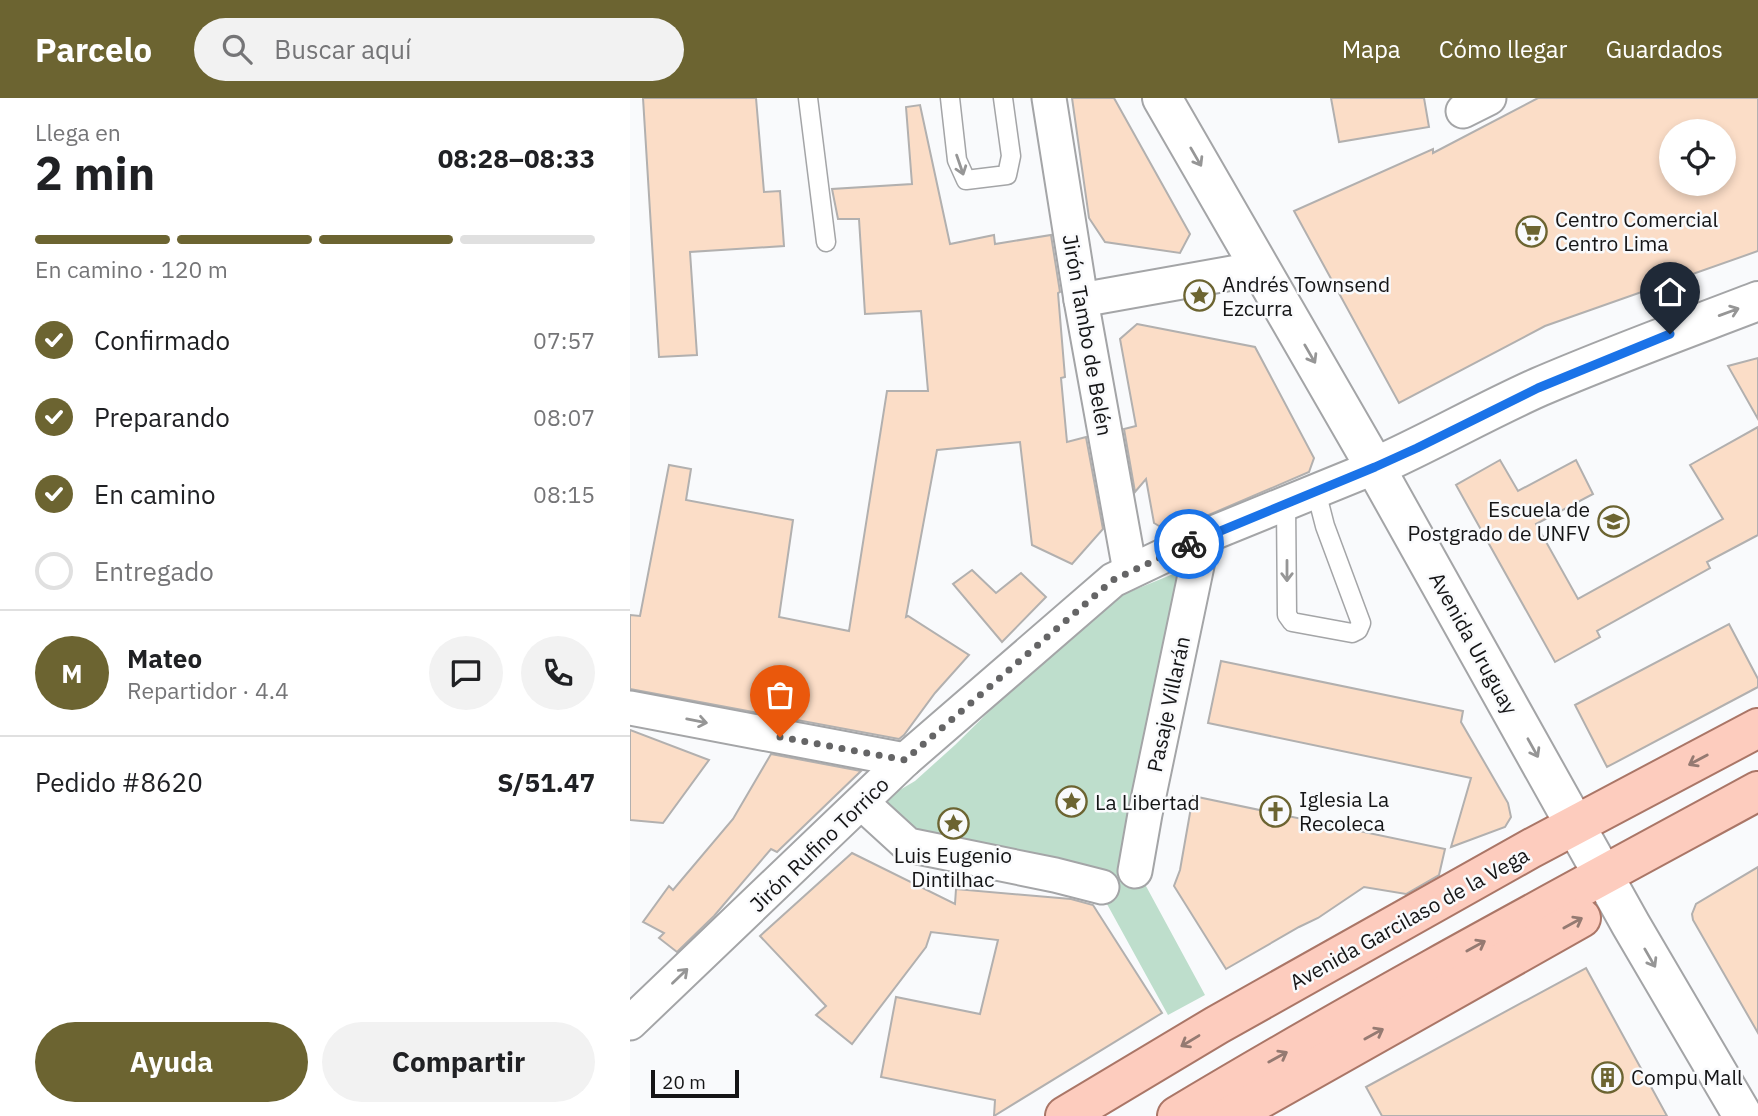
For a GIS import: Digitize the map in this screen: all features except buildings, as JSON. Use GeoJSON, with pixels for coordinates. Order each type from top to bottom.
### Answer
{"type":"FeatureCollection","features":[{"type":"Feature","properties":{"kind":"main road","name":"Avenida Uruguay"},"geometry":{"type":"LineString","coordinates":[[1162,98],[1375,467],[1576,825],[1626,878],[1743,1116]]}},
{"type":"Feature","properties":{"kind":"main road"},"geometry":{"type":"LineString","coordinates":[[1375,467],[1538,388],[1758,301]]}},
{"type":"Feature","properties":{"kind":"main road","name":"Avenida Garcilaso de la Vega"},"geometry":{"type":"LineString","coordinates":[[1065,1116],[1217,1025],[1576,825],[1758,728]]}},
{"type":"Feature","properties":{"kind":"main road"},"geometry":{"type":"LineString","coordinates":[[1177,1116],[1245,1103],[1626,878],[1758,791]]}},
{"type":"Feature","properties":{"kind":"main road"},"geometry":{"type":"LineString","coordinates":[[1626,878],[1758,820]]}},
{"type":"Feature","properties":{"kind":"street","name":"Jirón Tambo de Belén"},"geometry":{"type":"LineString","coordinates":[[1049,98],[1081,300],[1130,571]]}},
{"type":"Feature","properties":{"kind":"street"},"geometry":{"type":"LineString","coordinates":[[1081,300],[1260,268]]}},
{"type":"Feature","properties":{"kind":"street","name":"Jirón Rufino Torrico"},"geometry":{"type":"LineString","coordinates":[[630,1023],[905,760],[1113,580],[1203,537],[1375,467]]}},
{"type":"Feature","properties":{"kind":"street","name":"Pasaje Villarán"},"geometry":{"type":"LineString","coordinates":[[1135,871],[1203,537]]}},
{"type":"Feature","properties":{"kind":"street"},"geometry":{"type":"LineString","coordinates":[[630,708],[905,760]]}},
{"type":"Feature","properties":{"kind":"street"},"geometry":{"type":"LineString","coordinates":[[862,803],[908,845],[1102,887]]}},
{"type":"Feature","properties":{"kind":"lane"},"geometry":{"type":"LineString","coordinates":[[808,98],[826,242]]}},
{"type":"Feature","properties":{"kind":"lane"},"geometry":{"type":"LineString","coordinates":[[950,98],[957,160],[966,180],[1007,175],[1011,156],[1003,98]]}},
{"type":"Feature","properties":{"kind":"lane"},"geometry":{"type":"LineString","coordinates":[[1301,497],[1325,526],[1361,623],[1358,630],[1352,633],[1292,622],[1287,615],[1301,497]]}},
{"type":"Feature","properties":{"kind":"green space"},"geometry":{"type":"Polygon","coordinates":[[[1205,561],[1140,875],[1205,995],[1168,1015],[1102,895],[909,853],[866,810],[915,781],[1086,616],[1117,597],[1205,561]]]}},
{"type":"Feature","properties":{"kind":"way so far"},"geometry":{"type":"LineString","coordinates":[[780,737],[905,760],[1113,580],[1189,544]]}},
{"type":"Feature","properties":{"kind":"place","name":"Centro Comercial Centro Lima"},"geometry":{"type":"Point","coordinates":[1532,231]}},
{"type":"Feature","properties":{"kind":"place","name":"Andrés Townsend Ezcurra"},"geometry":{"type":"Point","coordinates":[1199,296]}},
{"type":"Feature","properties":{"kind":"place","name":"Escuela de Postgrado de UNFV"},"geometry":{"type":"Point","coordinates":[1613,521]}},
{"type":"Feature","properties":{"kind":"place","name":"La Libertad"},"geometry":{"type":"Point","coordinates":[1072,802]}},
{"type":"Feature","properties":{"kind":"place","name":"Iglesia La Recoleca"},"geometry":{"type":"Point","coordinates":[1276,811]}},
{"type":"Feature","properties":{"kind":"place","name":"Luis Eugenio Dintilhac"},"geometry":{"type":"Point","coordinates":[953,823]}},
{"type":"Feature","properties":{"kind":"place","name":"Compu Mall"},"geometry":{"type":"Point","coordinates":[1608,1077]}},
{"type":"Feature","properties":{"kind":"route"},"geometry":{"type":"LineString","coordinates":[[1189,544],[1375,467],[1538,388],[1670,334]]}}]}
